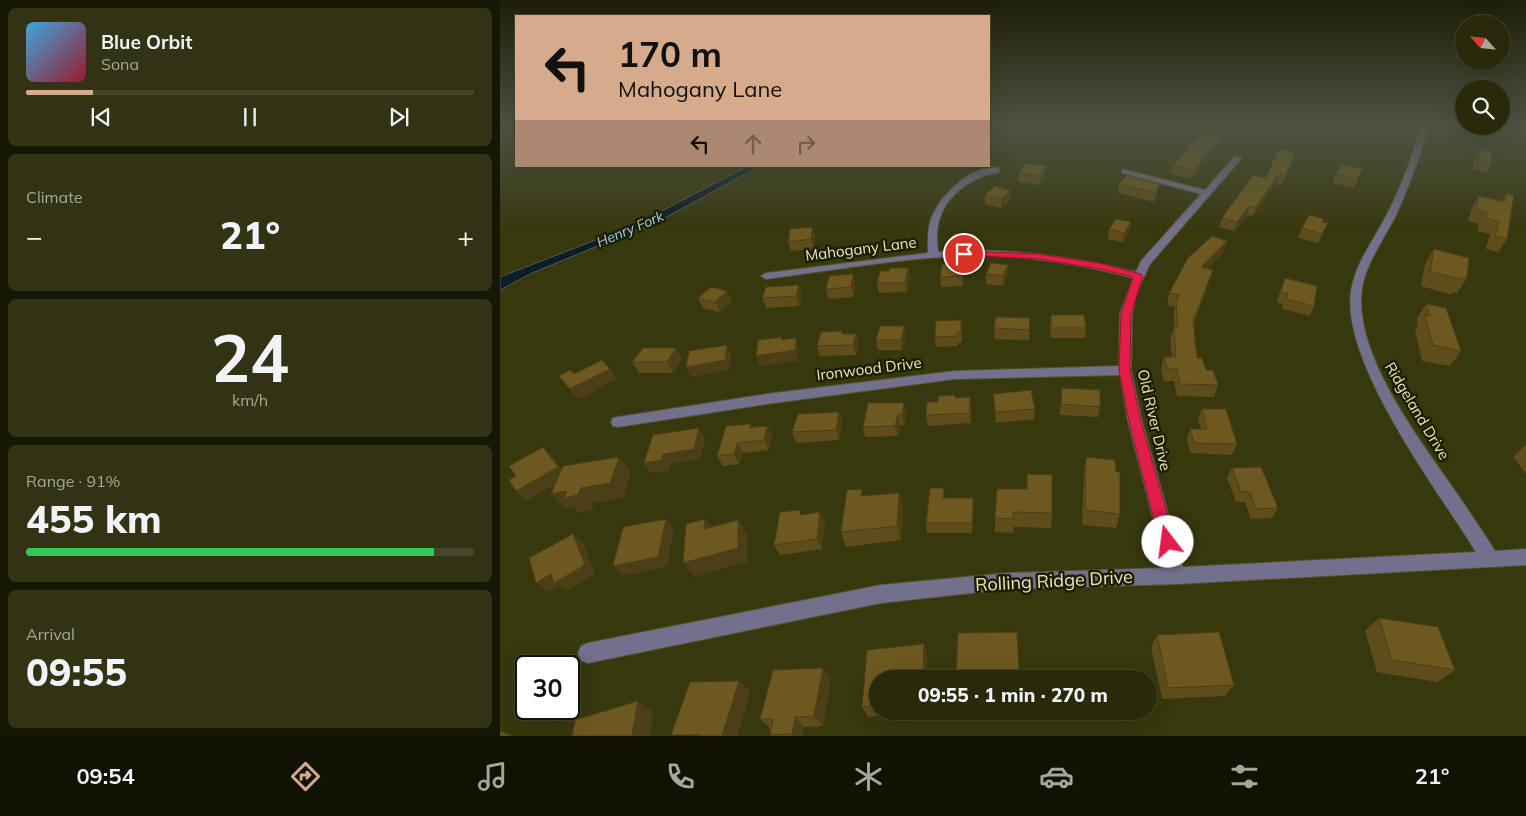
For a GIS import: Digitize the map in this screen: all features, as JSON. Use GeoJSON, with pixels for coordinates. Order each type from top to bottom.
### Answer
{"type":"FeatureCollection","features":[{"type":"Feature","properties":{"kind":"street","name":"Old River Drive"},"geometry":{"type":"LineString","coordinates":[[1177,576],[1135,421],[1125,370],[1126,314],[1138,276],[1155,250],[1235,161]]}},
{"type":"Feature","properties":{"kind":"street","name":"Ridgeland Drive"},"geometry":{"type":"LineString","coordinates":[[1414,161],[1392,214],[1359,279],[1356,292],[1361,339],[1368,359],[1389,402],[1492,560]]}},
{"type":"Feature","properties":{"kind":"street"},"geometry":{"type":"LineString","coordinates":[[933,256],[933,230],[936,217],[941,208],[955,192],[975,176],[984,171],[996,170]]}},
{"type":"Feature","properties":{"kind":"street"},"geometry":{"type":"LineString","coordinates":[[1125,171],[1207,193]]}},
{"type":"Feature","properties":{"kind":"street","name":"Mahogany Lane"},"geometry":{"type":"LineString","coordinates":[[766,276],[964,254],[1039,257],[1099,266],[1138,276]]}},
{"type":"Feature","properties":{"kind":"street","name":"Ironwood Drive"},"geometry":{"type":"LineString","coordinates":[[618,422],[774,398],[946,376],[1125,370]]}},
{"type":"Feature","properties":{"kind":"street","name":"Rolling Ridge Drive"},"geometry":{"type":"LineString","coordinates":[[588,653],[881,594],[1008,581],[1177,576],[1526,557]]}},
{"type":"Feature","properties":{"kind":"water","name":"Henry Fork"},"geometry":{"type":"Polygon","coordinates":[[[746,167],[758,167],[661,220],[532,273],[500,290],[500,277],[637,224],[746,167]]]}},
{"type":"Feature","properties":{"kind":"building"},"geometry":{"type":"Polygon","coordinates":[[[1176,161],[1201,161],[1194,170],[1173,165],[1176,161]]]}},
{"type":"Feature","properties":{"kind":"building"},"geometry":{"type":"Polygon","coordinates":[[[1273,161],[1292,161],[1285,176],[1279,174],[1256,207],[1249,206],[1237,222],[1222,218],[1253,175],[1266,178],[1273,161]]]}},
{"type":"Feature","properties":{"kind":"building"},"geometry":{"type":"Polygon","coordinates":[[[1025,163],[1046,166],[1041,176],[1019,173],[1025,163]]]}},
{"type":"Feature","properties":{"kind":"building"},"geometry":{"type":"Polygon","coordinates":[[[1342,164],[1363,169],[1357,179],[1336,174],[1342,164]]]}},
{"type":"Feature","properties":{"kind":"building"},"geometry":{"type":"Polygon","coordinates":[[[1127,175],[1159,184],[1156,193],[1119,184],[1127,175]]]}},
{"type":"Feature","properties":{"kind":"building"},"geometry":{"type":"Polygon","coordinates":[[[995,186],[1011,191],[1001,199],[985,195],[995,186]]]}},
{"type":"Feature","properties":{"kind":"building"},"geometry":{"type":"Polygon","coordinates":[[[1506,194],[1514,195],[1507,239],[1495,236],[1499,222],[1485,218],[1487,212],[1476,209],[1479,196],[1504,202],[1506,194]]]}},
{"type":"Feature","properties":{"kind":"building"},"geometry":{"type":"Polygon","coordinates":[[[1309,215],[1324,219],[1322,222],[1328,223],[1322,234],[1302,228],[1309,215]]]}},
{"type":"Feature","properties":{"kind":"building"},"geometry":{"type":"Polygon","coordinates":[[[1116,219],[1131,222],[1124,233],[1109,229],[1116,219]]]}},
{"type":"Feature","properties":{"kind":"building"},"geometry":{"type":"Polygon","coordinates":[[[812,227],[811,239],[788,242],[790,229],[812,227]]]}},
{"type":"Feature","properties":{"kind":"building"},"geometry":{"type":"Polygon","coordinates":[[[1212,236],[1227,241],[1201,267],[1213,270],[1193,321],[1197,358],[1202,358],[1206,370],[1213,370],[1218,385],[1180,384],[1177,369],[1167,369],[1164,357],[1176,357],[1174,328],[1178,328],[1176,301],[1179,295],[1169,293],[1188,258],[1212,236]]]}},
{"type":"Feature","properties":{"kind":"building"},"geometry":{"type":"Polygon","coordinates":[[[1434,249],[1469,258],[1467,278],[1462,277],[1462,280],[1430,271],[1434,249]]]}},
{"type":"Feature","properties":{"kind":"building"},"geometry":{"type":"Polygon","coordinates":[[[991,263],[1008,265],[1003,276],[986,274],[991,263]]]}},
{"type":"Feature","properties":{"kind":"building"},"geometry":{"type":"Polygon","coordinates":[[[942,264],[962,264],[962,276],[940,277],[942,264]]]}},
{"type":"Feature","properties":{"kind":"building"},"geometry":{"type":"Polygon","coordinates":[[[890,268],[908,268],[905,283],[877,283],[880,271],[889,271],[890,268]]]}},
{"type":"Feature","properties":{"kind":"building"},"geometry":{"type":"Polygon","coordinates":[[[853,274],[851,287],[826,289],[829,276],[853,274]]]}},
{"type":"Feature","properties":{"kind":"building"},"geometry":{"type":"Polygon","coordinates":[[[1285,278],[1317,286],[1314,306],[1286,299],[1288,294],[1281,292],[1285,278]]]}},
{"type":"Feature","properties":{"kind":"building"},"geometry":{"type":"Polygon","coordinates":[[[799,285],[796,296],[762,298],[766,287],[799,285]]]}},
{"type":"Feature","properties":{"kind":"building"},"geometry":{"type":"Polygon","coordinates":[[[711,287],[727,291],[715,302],[698,298],[711,287]]]}},
{"type":"Feature","properties":{"kind":"building"},"geometry":{"type":"Polygon","coordinates":[[[1426,304],[1446,308],[1461,351],[1433,345],[1425,315],[1430,316],[1426,304]]]}},
{"type":"Feature","properties":{"kind":"building"},"geometry":{"type":"Polygon","coordinates":[[[1051,315],[1084,315],[1086,328],[1052,328],[1051,315]]]}},
{"type":"Feature","properties":{"kind":"building"},"geometry":{"type":"Polygon","coordinates":[[[996,317],[1030,318],[1029,330],[994,328],[996,317]]]}},
{"type":"Feature","properties":{"kind":"building"},"geometry":{"type":"Polygon","coordinates":[[[961,320],[961,332],[957,332],[957,336],[935,337],[936,321],[961,320]]]}},
{"type":"Feature","properties":{"kind":"building"},"geometry":{"type":"Polygon","coordinates":[[[880,326],[904,326],[901,340],[876,340],[880,326]]]}},
{"type":"Feature","properties":{"kind":"building"},"geometry":{"type":"Polygon","coordinates":[[[842,331],[842,334],[856,334],[853,345],[817,346],[821,332],[842,331]]]}},
{"type":"Feature","properties":{"kind":"building"},"geometry":{"type":"Polygon","coordinates":[[[782,337],[781,340],[796,338],[795,350],[756,356],[758,340],[782,337]]]}},
{"type":"Feature","properties":{"kind":"building"},"geometry":{"type":"Polygon","coordinates":[[[727,345],[725,360],[686,367],[689,351],[727,345]]]}},
{"type":"Feature","properties":{"kind":"building"},"geometry":{"type":"Polygon","coordinates":[[[643,348],[676,348],[667,362],[632,362],[643,348]]]}},
{"type":"Feature","properties":{"kind":"building"},"geometry":{"type":"Polygon","coordinates":[[[602,360],[610,369],[570,389],[559,376],[570,370],[574,374],[602,360]]]}},
{"type":"Feature","properties":{"kind":"building"},"geometry":{"type":"Polygon","coordinates":[[[1062,388],[1100,390],[1100,407],[1061,404],[1062,388]]]}},
{"type":"Feature","properties":{"kind":"building"},"geometry":{"type":"Polygon","coordinates":[[[1031,390],[1035,409],[996,412],[993,394],[1031,390]]]}},
{"type":"Feature","properties":{"kind":"building"},"geometry":{"type":"Polygon","coordinates":[[[955,395],[955,398],[970,397],[970,413],[926,415],[927,402],[938,402],[938,396],[955,395]]]}},
{"type":"Feature","properties":{"kind":"building"},"geometry":{"type":"Polygon","coordinates":[[[868,403],[904,403],[902,415],[898,414],[895,426],[863,427],[868,403]]]}},
{"type":"Feature","properties":{"kind":"building"},"geometry":{"type":"Polygon","coordinates":[[[1202,409],[1226,409],[1237,444],[1194,443],[1190,429],[1207,429],[1202,409]]]}},
{"type":"Feature","properties":{"kind":"building"},"geometry":{"type":"Polygon","coordinates":[[[839,412],[836,430],[792,432],[798,414],[839,412]]]}},
{"type":"Feature","properties":{"kind":"building"},"geometry":{"type":"Polygon","coordinates":[[[751,424],[750,428],[767,426],[764,440],[737,443],[734,454],[717,456],[726,426],[751,424]]]}},
{"type":"Feature","properties":{"kind":"building"},"geometry":{"type":"Polygon","coordinates":[[[699,428],[694,449],[663,454],[661,460],[644,463],[653,435],[699,428]]]}},
{"type":"Feature","properties":{"kind":"building"},"geometry":{"type":"Polygon","coordinates":[[[543,447],[558,467],[516,491],[509,480],[516,476],[509,466],[543,447]]]}},
{"type":"Feature","properties":{"kind":"building"},"geometry":{"type":"Polygon","coordinates":[[[619,457],[610,483],[581,488],[578,495],[564,498],[567,491],[551,494],[563,466],[619,457]]]}},
{"type":"Feature","properties":{"kind":"building"},"geometry":{"type":"Polygon","coordinates":[[[1086,457],[1115,460],[1116,472],[1120,472],[1120,514],[1085,510],[1086,457]]]}},
{"type":"Feature","properties":{"kind":"building"},"geometry":{"type":"Polygon","coordinates":[[[1261,467],[1278,508],[1256,509],[1250,492],[1241,492],[1232,468],[1261,467]]]}},
{"type":"Feature","properties":{"kind":"building"},"geometry":{"type":"Polygon","coordinates":[[[1027,474],[1052,475],[1052,513],[1013,512],[1013,519],[995,518],[997,489],[1027,489],[1027,474]]]}},
{"type":"Feature","properties":{"kind":"building"},"geometry":{"type":"Polygon","coordinates":[[[930,488],[944,488],[943,498],[973,498],[972,523],[926,523],[930,488]]]}},
{"type":"Feature","properties":{"kind":"building"},"geometry":{"type":"Polygon","coordinates":[[[862,489],[861,496],[899,493],[897,526],[841,532],[847,490],[862,489]]]}},
{"type":"Feature","properties":{"kind":"building"},"geometry":{"type":"Polygon","coordinates":[[[800,510],[800,515],[820,512],[817,539],[774,545],[780,512],[800,510]]]}},
{"type":"Feature","properties":{"kind":"building"},"geometry":{"type":"Polygon","coordinates":[[[666,519],[658,557],[613,566],[623,527],[666,519]]]}},
{"type":"Feature","properties":{"kind":"building"},"geometry":{"type":"Polygon","coordinates":[[[705,519],[704,529],[738,520],[738,548],[683,563],[686,524],[705,519]]]}},
{"type":"Feature","properties":{"kind":"building"},"geometry":{"type":"Polygon","coordinates":[[[573,534],[585,565],[554,583],[551,574],[536,583],[529,558],[573,534]]]}},
{"type":"Feature","properties":{"kind":"building"},"geometry":{"type":"Polygon","coordinates":[[[1379,618],[1438,627],[1455,670],[1392,660],[1379,618]]]}},
{"type":"Feature","properties":{"kind":"building"},"geometry":{"type":"Polygon","coordinates":[[[1017,632],[1019,670],[956,670],[958,633],[1017,632]]]}},
{"type":"Feature","properties":{"kind":"building"},"geometry":{"type":"Polygon","coordinates":[[[1219,632],[1234,685],[1168,688],[1157,635],[1219,632]]]}},
{"type":"Feature","properties":{"kind":"building"},"geometry":{"type":"Polygon","coordinates":[[[924,644],[923,670],[869,670],[869,706],[862,707],[867,650],[924,644]]]}},
{"type":"Feature","properties":{"kind":"building"},"geometry":{"type":"Polygon","coordinates":[[[823,668],[814,716],[795,717],[792,734],[770,735],[773,719],[760,719],[773,670],[823,668]]]}},
{"type":"Feature","properties":{"kind":"building"},"geometry":{"type":"Polygon","coordinates":[[[739,681],[722,736],[671,735],[690,682],[739,681]]]}},
{"type":"Feature","properties":{"kind":"building"},"geometry":{"type":"Polygon","coordinates":[[[638,701],[632,736],[572,736],[575,720],[638,701]]]}},
{"type":"Feature","properties":{"kind":"building"},"geometry":{"type":"Polygon","coordinates":[[[500,731],[512,736],[500,736],[500,731]]]}},
{"type":"Feature","properties":{"kind":"route"},"geometry":{"type":"LineString","coordinates":[[964,254],[1006,254],[1068,260],[1138,276],[1126,314],[1125,370],[1135,421],[1168,542]]}}]}
